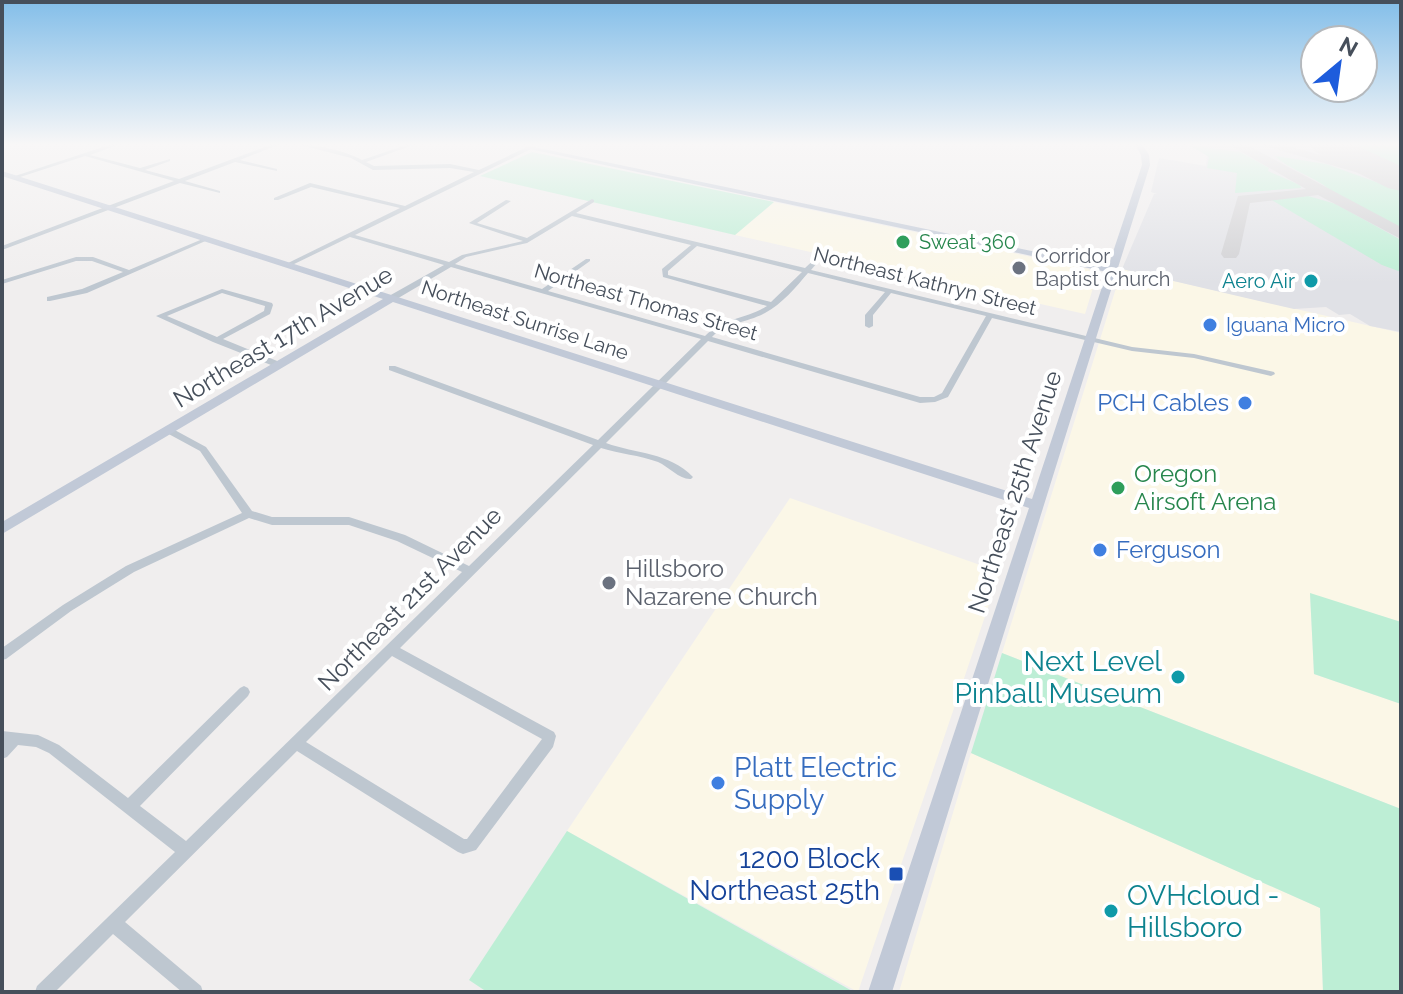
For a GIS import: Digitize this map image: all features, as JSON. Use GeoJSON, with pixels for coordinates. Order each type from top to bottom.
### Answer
{"type":"FeatureCollection","features":[{"type":"Feature","properties":{"kind":"street","name":"Northeast Sunrise Lane"},"geometry":{"type":"LineString","coordinates":[[56,190],[1035,505]]}},
{"type":"Feature","properties":{"kind":"street"},"geometry":{"type":"LineString","coordinates":[[2,248],[155,190]]}},
{"type":"Feature","properties":{"kind":"street"},"geometry":{"type":"LineString","coordinates":[[212,190],[218,192]]}},
{"type":"Feature","properties":{"kind":"street"},"geometry":{"type":"LineString","coordinates":[[276,199],[297,190]]}},
{"type":"Feature","properties":{"kind":"street"},"geometry":{"type":"LineString","coordinates":[[332,190],[405,208]]}},
{"type":"Feature","properties":{"kind":"street"},"geometry":{"type":"LineString","coordinates":[[288,265],[442,190]]}},
{"type":"Feature","properties":{"kind":"street"},"geometry":{"type":"LineString","coordinates":[[739,190],[1110,270]]}},
{"type":"Feature","properties":{"kind":"street","name":"Northeast 25th Avenue"},"geometry":{"type":"LineString","coordinates":[[880,992],[1137,190]]}},
{"type":"Feature","properties":{"kind":"street"},"geometry":{"type":"LineString","coordinates":[[508,201],[472,223],[529,240]]}},
{"type":"Feature","properties":{"kind":"street","name":"Northeast 17th Avenue"},"geometry":{"type":"LineString","coordinates":[[2,529],[451,264],[469,254],[511,247],[529,240],[592,201]]}},
{"type":"Feature","properties":{"kind":"street","name":"Northeast Kathryn Street"},"geometry":{"type":"LineString","coordinates":[[572,214],[1089,339],[1149,352],[1194,356],[1271,374]]}},
{"type":"Feature","properties":{"kind":"street","name":"Northeast Thomas Street"},"geometry":{"type":"LineString","coordinates":[[348,235],[911,397],[935,399],[947,392],[990,315]]}},
{"type":"Feature","properties":{"kind":"street"},"geometry":{"type":"LineString","coordinates":[[50,299],[84,291],[207,239]]}},
{"type":"Feature","properties":{"kind":"street"},"geometry":{"type":"LineString","coordinates":[[696,244],[664,270],[665,276],[772,305]]}},
{"type":"Feature","properties":{"kind":"street","name":"Northeast 21st Avenue"},"geometry":{"type":"LineString","coordinates":[[43,992],[707,338],[727,322],[761,313],[820,256]]}},
{"type":"Feature","properties":{"kind":"street"},"geometry":{"type":"LineString","coordinates":[[2,282],[76,259],[93,259],[129,272]]}},
{"type":"Feature","properties":{"kind":"street"},"geometry":{"type":"LineString","coordinates":[[543,291],[588,260]]}},
{"type":"Feature","properties":{"kind":"street"},"geometry":{"type":"LineString","coordinates":[[216,340],[267,312],[269,305],[222,291],[160,316],[216,340],[279,365]]}},
{"type":"Feature","properties":{"kind":"street"},"geometry":{"type":"LineString","coordinates":[[869,326],[869,315],[889,291]]}},
{"type":"Feature","properties":{"kind":"street"},"geometry":{"type":"LineString","coordinates":[[392,368],[598,444],[638,452],[678,467],[688,477]]}},
{"type":"Feature","properties":{"kind":"street"},"geometry":{"type":"LineString","coordinates":[[168,430],[203,449],[248,514],[272,521],[349,521],[389,533],[470,571]]}},
{"type":"Feature","properties":{"kind":"street"},"geometry":{"type":"LineString","coordinates":[[2,655],[67,608],[130,569],[248,514]]}},
{"type":"Feature","properties":{"kind":"street"},"geometry":{"type":"LineString","coordinates":[[295,743],[463,847],[474,842],[550,739],[547,734],[391,649]]}},
{"type":"Feature","properties":{"kind":"street"},"geometry":{"type":"LineString","coordinates":[[129,807],[244,692]]}},
{"type":"Feature","properties":{"kind":"street"},"geometry":{"type":"LineString","coordinates":[[2,753],[8,737],[38,741],[54,749],[186,851]]}},
{"type":"Feature","properties":{"kind":"street"},"geometry":{"type":"LineString","coordinates":[[113,923],[195,992]]}},
{"type":"Feature","properties":{"kind":"shaded area"},"geometry":{"type":"Polygon","coordinates":[[[1401,190],[1401,332],[1370,326],[1350,314],[1339,315],[1326,307],[1294,309],[1122,269],[1154,194],[1157,194],[1151,192],[1401,190]]]}},
{"type":"Feature","properties":{"kind":"shaded area"},"geometry":{"type":"Polygon","coordinates":[[[774,202],[1088,269],[1097,275],[1085,314],[735,235],[774,202]]]}},
{"type":"Feature","properties":{"kind":"shaded area"},"geometry":{"type":"Polygon","coordinates":[[[1122,269],[1401,333],[1401,622],[1310,594],[1314,674],[1401,704],[1401,809],[1002,653],[1122,269]]]}},
{"type":"Feature","properties":{"kind":"shaded area"},"geometry":{"type":"Polygon","coordinates":[[[790,498],[1000,572],[858,992],[567,831],[790,498]]]}},
{"type":"Feature","properties":{"kind":"shaded area"},"geometry":{"type":"Polygon","coordinates":[[[971,753],[1320,908],[1323,992],[899,992],[971,753]]]}},
{"type":"Feature","properties":{"kind":"green space"},"geometry":{"type":"Polygon","coordinates":[[[542,190],[718,190],[774,202],[735,235],[542,190]]]}},
{"type":"Feature","properties":{"kind":"green space"},"geometry":{"type":"Polygon","coordinates":[[[1235,190],[1269,190],[1235,193],[1235,190]]]}},
{"type":"Feature","properties":{"kind":"green space"},"geometry":{"type":"Polygon","coordinates":[[[1331,190],[1401,191],[1401,228],[1331,190]]]}},
{"type":"Feature","properties":{"kind":"green space"},"geometry":{"type":"Polygon","coordinates":[[[1308,196],[1336,204],[1401,240],[1401,272],[1382,265],[1270,199],[1308,196]]]}},
{"type":"Feature","properties":{"kind":"green space"},"geometry":{"type":"Polygon","coordinates":[[[1310,593],[1401,622],[1401,704],[1314,674],[1310,593]]]}},
{"type":"Feature","properties":{"kind":"green space"},"geometry":{"type":"Polygon","coordinates":[[[1002,653],[1401,809],[1401,992],[1323,992],[1320,908],[971,753],[1002,653]]]}},
{"type":"Feature","properties":{"kind":"green space"},"geometry":{"type":"Polygon","coordinates":[[[567,831],[854,992],[487,992],[469,980],[567,831]]]}},
{"type":"Feature","properties":{"kind":"taxiway"},"geometry":{"type":"LineString","coordinates":[[1230,254],[1243,199],[1314,190]]}},
{"type":"Feature","properties":{"kind":"taxiway"},"geometry":{"type":"LineString","coordinates":[[1321,190],[1401,234]]}},
{"type":"Feature","properties":{"kind":"place","name":"Sweat 360"},"geometry":{"type":"Point","coordinates":[903,242]}},
{"type":"Feature","properties":{"kind":"place","name":"Corridor Baptist Church"},"geometry":{"type":"Point","coordinates":[1019,268]}},
{"type":"Feature","properties":{"kind":"place","name":"Aero Air"},"geometry":{"type":"Point","coordinates":[1311,281]}},
{"type":"Feature","properties":{"kind":"place","name":"Iguana Micro"},"geometry":{"type":"Point","coordinates":[1210,325]}},
{"type":"Feature","properties":{"kind":"place","name":"PCH Cables"},"geometry":{"type":"Point","coordinates":[1245,403]}},
{"type":"Feature","properties":{"kind":"place","name":"Oregon Airsoft Arena"},"geometry":{"type":"Point","coordinates":[1118,488]}},
{"type":"Feature","properties":{"kind":"place","name":"Ferguson"},"geometry":{"type":"Point","coordinates":[1100,550]}},
{"type":"Feature","properties":{"kind":"place","name":"Hillsboro Nazarene Church"},"geometry":{"type":"Point","coordinates":[609,583]}},
{"type":"Feature","properties":{"kind":"place","name":"Next Level Pinball Museum"},"geometry":{"type":"Point","coordinates":[1178,677]}},
{"type":"Feature","properties":{"kind":"place","name":"Platt Electric Supply"},"geometry":{"type":"Point","coordinates":[718,783]}},
{"type":"Feature","properties":{"kind":"place","name":"1200 Block Northeast 25th"},"geometry":{"type":"Point","coordinates":[896,874]}},
{"type":"Feature","properties":{"kind":"place","name":"OVHcloud - Hillsboro"},"geometry":{"type":"Point","coordinates":[1111,911]}}]}
